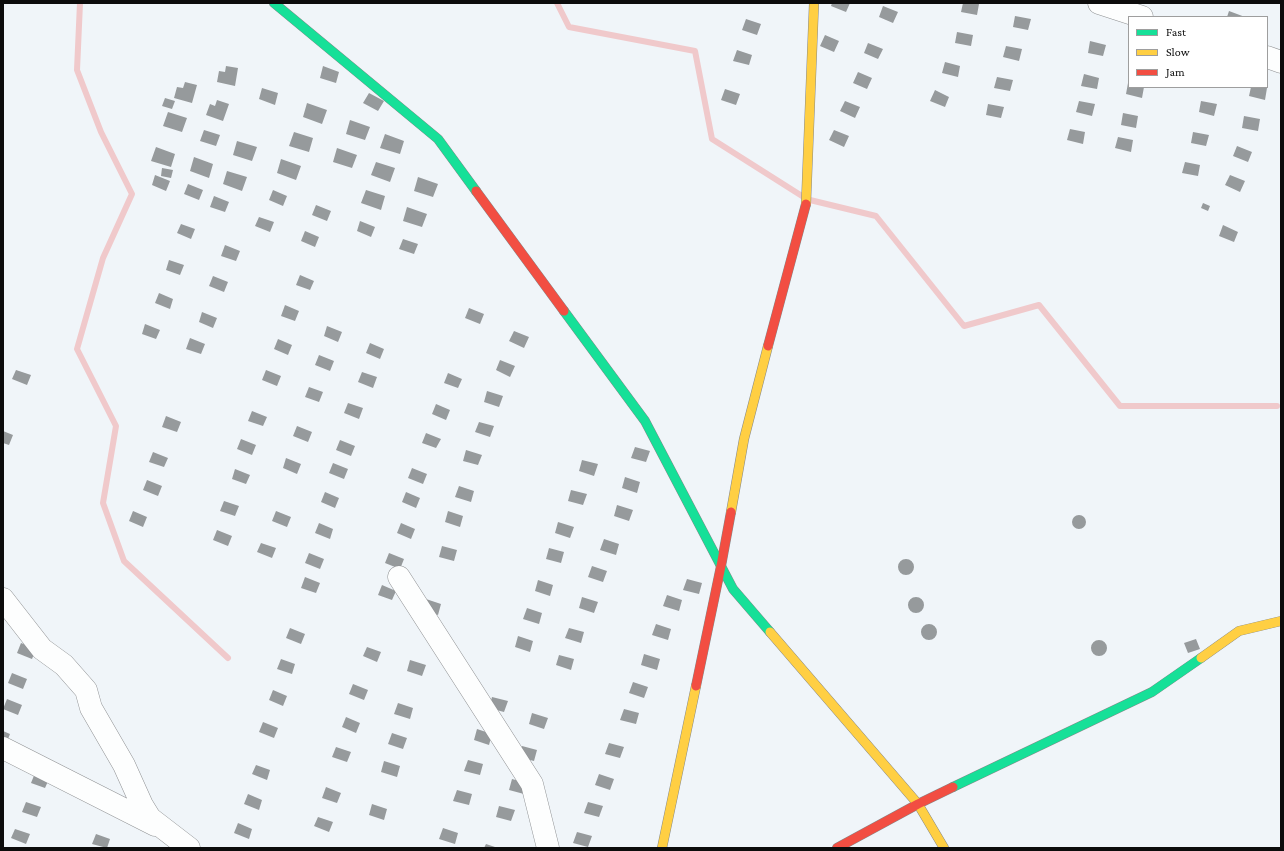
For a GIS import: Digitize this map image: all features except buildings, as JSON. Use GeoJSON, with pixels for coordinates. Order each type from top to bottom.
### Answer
{"type":"FeatureCollection","features":[{"type":"Feature","properties":{"kind":"street"},"geometry":{"type":"LineString","coordinates":[[274,3],[438,139],[645,421],[733,589],[918,804],[944,848]]}},
{"type":"Feature","properties":{"kind":"street"},"geometry":{"type":"LineString","coordinates":[[662,848],[721,566],[744,439],[807,200],[814,3]]}},
{"type":"Feature","properties":{"kind":"street"},"geometry":{"type":"LineString","coordinates":[[1099,3],[1139,16]]}},
{"type":"Feature","properties":{"kind":"street"},"geometry":{"type":"LineString","coordinates":[[1268,58],[1281,62]]}},
{"type":"Feature","properties":{"kind":"street"},"geometry":{"type":"LineString","coordinates":[[399,577],[532,784],[548,848]]}},
{"type":"Feature","properties":{"kind":"street"},"geometry":{"type":"LineString","coordinates":[[3,599],[42,649],[64,665],[86,690],[91,708],[124,765],[142,805],[150,818],[189,848]]}},
{"type":"Feature","properties":{"kind":"street"},"geometry":{"type":"LineString","coordinates":[[837,848],[918,804],[1152,692],[1239,631],[1281,621]]}},
{"type":"Feature","properties":{"kind":"street"},"geometry":{"type":"LineString","coordinates":[[3,748],[165,830]]}},
{"type":"Feature","properties":{"kind":"waterway"},"geometry":{"type":"LineString","coordinates":[[80,3],[77,70],[101,132],[132,194],[103,258],[77,349],[116,426],[103,503],[124,561],[228,658]]}},
{"type":"Feature","properties":{"kind":"waterway"},"geometry":{"type":"LineString","coordinates":[[557,3],[569,27],[695,51],[712,139],[802,196]]}},
{"type":"Feature","properties":{"kind":"waterway"},"geometry":{"type":"LineString","coordinates":[[810,200],[876,216],[964,326],[1039,305],[1120,406],[1277,406]]}},
{"type":"Feature","properties":{"kind":"traffic: fast"},"geometry":{"type":"LineString","coordinates":[[274,3],[438,139],[476,191]]}},
{"type":"Feature","properties":{"kind":"traffic: fast"},"geometry":{"type":"LineString","coordinates":[[564,311],[645,421],[733,589],[770,632]]}},
{"type":"Feature","properties":{"kind":"traffic: fast"},"geometry":{"type":"LineString","coordinates":[[953,787],[1152,692],[1201,658]]}},
{"type":"Feature","properties":{"kind":"traffic: slow"},"geometry":{"type":"LineString","coordinates":[[806,204],[814,3]]}},
{"type":"Feature","properties":{"kind":"traffic: slow"},"geometry":{"type":"LineString","coordinates":[[731,512],[744,439],[768,346]]}},
{"type":"Feature","properties":{"kind":"traffic: slow"},"geometry":{"type":"LineString","coordinates":[[1201,658],[1239,631],[1281,621]]}},
{"type":"Feature","properties":{"kind":"traffic: slow"},"geometry":{"type":"LineString","coordinates":[[770,632],[918,804],[944,848]]}},
{"type":"Feature","properties":{"kind":"traffic: slow"},"geometry":{"type":"LineString","coordinates":[[662,848],[696,686]]}},
{"type":"Feature","properties":{"kind":"traffic: jam"},"geometry":{"type":"LineString","coordinates":[[476,191],[564,311]]}},
{"type":"Feature","properties":{"kind":"traffic: jam"},"geometry":{"type":"LineString","coordinates":[[768,346],[806,204]]}},
{"type":"Feature","properties":{"kind":"traffic: jam"},"geometry":{"type":"LineString","coordinates":[[696,686],[731,512]]}},
{"type":"Feature","properties":{"kind":"traffic: jam"},"geometry":{"type":"LineString","coordinates":[[837,848],[918,804],[953,787]]}}]}
